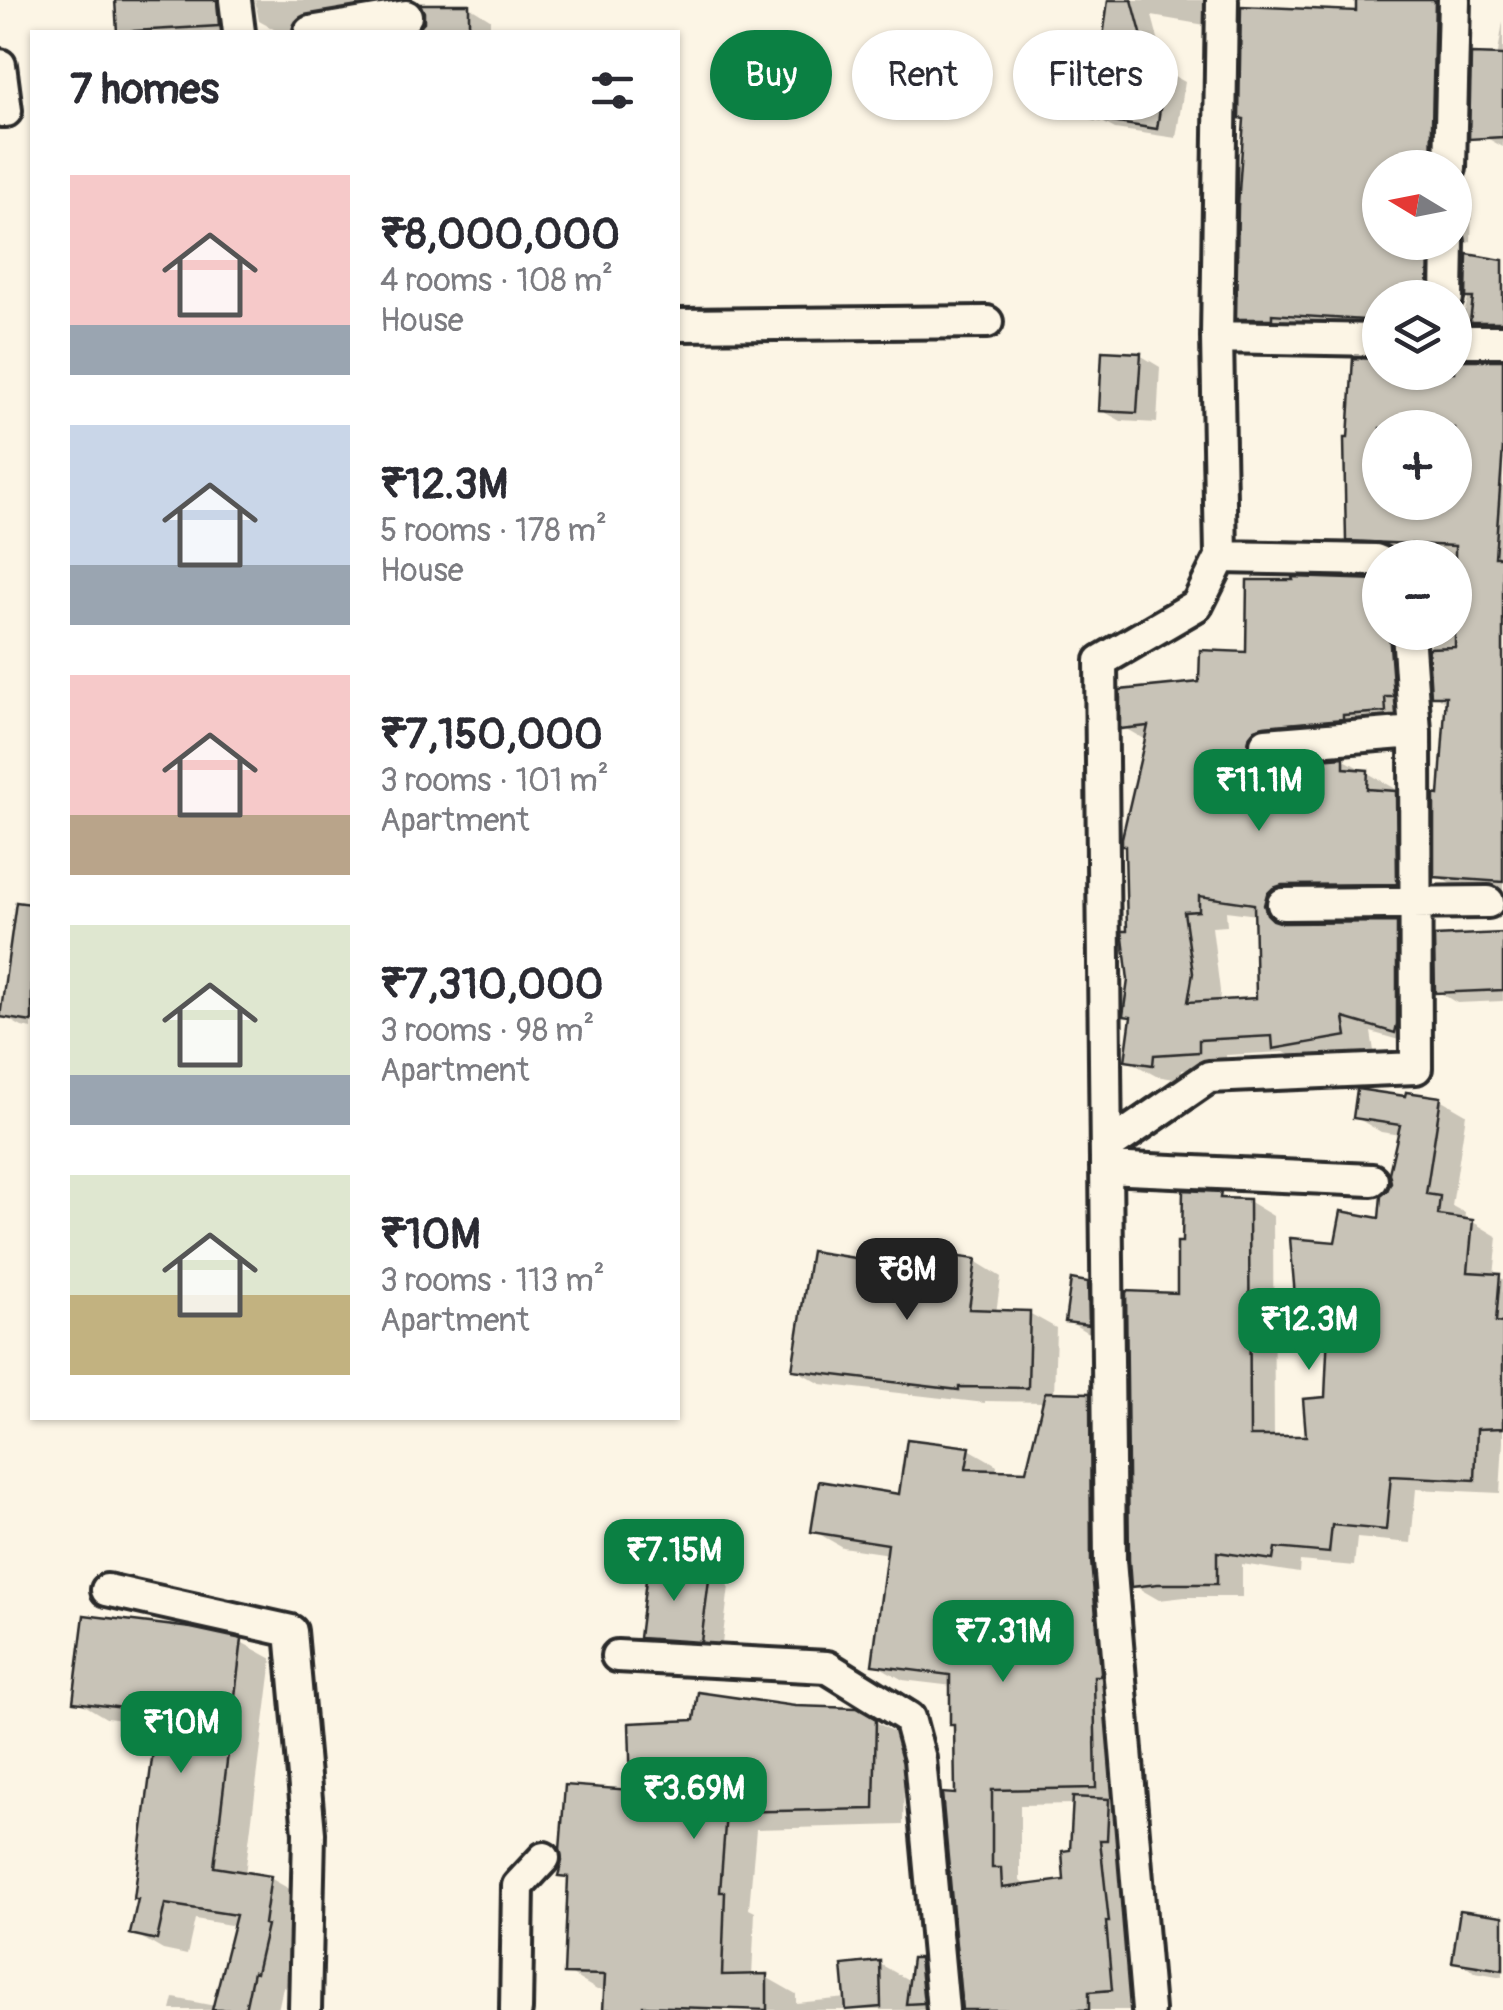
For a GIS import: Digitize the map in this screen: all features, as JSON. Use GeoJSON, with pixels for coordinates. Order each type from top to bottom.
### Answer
{"type":"FeatureCollection","features":[{"type":"Feature","properties":{"kind":"street"},"geometry":{"type":"LineString","coordinates":[[235,0],[240,30]]}},
{"type":"Feature","properties":{"kind":"street"},"geometry":{"type":"LineString","coordinates":[[1450,150],[1454,0]]}},
{"type":"Feature","properties":{"kind":"street"},"geometry":{"type":"LineString","coordinates":[[1148,2010],[1110,1560],[1102,661],[1197,605],[1221,557],[1217,337],[1230,1]]}},
{"type":"Feature","properties":{"kind":"street"},"geometry":{"type":"LineString","coordinates":[[322,30],[406,16]]}},
{"type":"Feature","properties":{"kind":"street"},"geometry":{"type":"LineString","coordinates":[[0,64],[6,111],[0,112]]}},
{"type":"Feature","properties":{"kind":"street"},"geometry":{"type":"LineString","coordinates":[[680,325],[987,322]]}},
{"type":"Feature","properties":{"kind":"street"},"geometry":{"type":"LineString","coordinates":[[1217,337],[1362,340]]}},
{"type":"Feature","properties":{"kind":"street"},"geometry":{"type":"LineString","coordinates":[[1472,341],[1503,341]]}},
{"type":"Feature","properties":{"kind":"street"},"geometry":{"type":"LineString","coordinates":[[1221,557],[1362,560]]}},
{"type":"Feature","properties":{"kind":"street"},"geometry":{"type":"LineString","coordinates":[[1106,1158],[1209,1077],[1416,1068],[1414,732],[1409,650]]}},
{"type":"Feature","properties":{"kind":"street"},"geometry":{"type":"LineString","coordinates":[[1266,744],[1414,732]]}},
{"type":"Feature","properties":{"kind":"street"},"geometry":{"type":"LineString","coordinates":[[1283,904],[1488,902]]}},
{"type":"Feature","properties":{"kind":"street"},"geometry":{"type":"LineString","coordinates":[[1106,1158],[1372,1180]]}},
{"type":"Feature","properties":{"kind":"street"},"geometry":{"type":"LineString","coordinates":[[106,1590],[290,1631],[309,1833],[305,2010]]}},
{"type":"Feature","properties":{"kind":"street"},"geometry":{"type":"LineString","coordinates":[[616,1656],[827,1667],[909,1718],[920,1759],[943,2010]]}},
{"type":"Feature","properties":{"kind":"street"},"geometry":{"type":"LineString","coordinates":[[516,2010],[518,1886],[544,1858]]}},
{"type":"Feature","properties":{"kind":"building"},"geometry":{"type":"Polygon","coordinates":[[[115,0],[217,0],[219,26],[117,30],[115,0]]]}},
{"type":"Feature","properties":{"kind":"building"},"geometry":{"type":"Polygon","coordinates":[[[1108,0],[1132,0],[1140,30],[1104,30],[1108,0]]]}},
{"type":"Feature","properties":{"kind":"building"},"geometry":{"type":"Polygon","coordinates":[[[1356,0],[1435,0],[1431,150],[1362,150],[1362,260],[1429,260],[1428,280],[1362,280],[1362,320],[1272,314],[1272,319],[1236,319],[1244,119],[1239,118],[1241,6],[1356,11],[1356,0]]]}},
{"type":"Feature","properties":{"kind":"building"},"geometry":{"type":"Polygon","coordinates":[[[420,4],[469,4],[469,30],[416,30],[424,22],[420,4]]]}},
{"type":"Feature","properties":{"kind":"building"},"geometry":{"type":"Polygon","coordinates":[[[1471,54],[1503,55],[1503,137],[1469,139],[1471,54]]]}},
{"type":"Feature","properties":{"kind":"building"},"geometry":{"type":"Polygon","coordinates":[[[1098,120],[1158,120],[1157,129],[1098,120]]]}},
{"type":"Feature","properties":{"kind":"building"},"geometry":{"type":"Polygon","coordinates":[[[1472,255],[1503,260],[1503,322],[1472,322],[1472,280],[1466,280],[1467,260],[1472,260],[1472,255]]]}},
{"type":"Feature","properties":{"kind":"building"},"geometry":{"type":"Polygon","coordinates":[[[1102,351],[1141,353],[1137,413],[1099,411],[1102,351]]]}},
{"type":"Feature","properties":{"kind":"building"},"geometry":{"type":"Polygon","coordinates":[[[1353,358],[1362,358],[1362,390],[1472,390],[1472,360],[1503,360],[1503,447],[1495,557],[1503,557],[1503,882],[1434,877],[1434,794],[1439,795],[1446,696],[1431,696],[1428,650],[1472,650],[1472,540],[1346,541],[1344,438],[1348,438],[1353,358]]]}},
{"type":"Feature","properties":{"kind":"building"},"geometry":{"type":"Polygon","coordinates":[[[1362,579],[1362,650],[1390,650],[1394,697],[1385,697],[1386,712],[1264,726],[1250,735],[1248,746],[1251,755],[1267,763],[1344,757],[1344,768],[1368,770],[1367,789],[1396,791],[1397,884],[1282,885],[1267,894],[1264,905],[1273,920],[1283,923],[1397,922],[1395,1033],[1344,1018],[1347,1036],[1273,1049],[1272,1036],[1199,1040],[1199,1052],[1154,1055],[1153,1065],[1125,1061],[1131,1017],[1123,1016],[1128,980],[1122,931],[1127,931],[1122,838],[1148,726],[1120,729],[1120,690],[1199,682],[1200,650],[1246,652],[1247,580],[1362,579]],[[1199,896],[1199,911],[1184,912],[1193,973],[1188,1002],[1256,998],[1254,904],[1199,896]]]}},
{"type":"Feature","properties":{"kind":"building"},"geometry":{"type":"Polygon","coordinates":[[[16,902],[30,904],[30,1022],[0,1017],[16,902]]]}},
{"type":"Feature","properties":{"kind":"building"},"geometry":{"type":"Polygon","coordinates":[[[1503,933],[1503,990],[1435,993],[1434,936],[1503,933]]]}},
{"type":"Feature","properties":{"kind":"building"},"geometry":{"type":"Polygon","coordinates":[[[1357,1089],[1441,1097],[1426,1194],[1440,1196],[1438,1215],[1473,1220],[1468,1272],[1500,1274],[1496,1322],[1503,1323],[1503,1428],[1477,1429],[1475,1480],[1391,1476],[1386,1530],[1332,1525],[1329,1553],[1275,1548],[1273,1560],[1217,1552],[1217,1584],[1131,1587],[1126,1291],[1177,1293],[1183,1190],[1221,1192],[1220,1198],[1249,1199],[1250,1436],[1306,1436],[1303,1399],[1325,1397],[1328,1330],[1298,1331],[1290,1238],[1335,1242],[1341,1211],[1379,1218],[1381,1196],[1391,1182],[1389,1173],[1400,1125],[1353,1118],[1357,1089]]]}},
{"type":"Feature","properties":{"kind":"building"},"geometry":{"type":"Polygon","coordinates":[[[863,1245],[976,1259],[969,1309],[1030,1311],[1028,1388],[959,1390],[792,1370],[811,1251],[861,1259],[863,1245]]]}},
{"type":"Feature","properties":{"kind":"building"},"geometry":{"type":"Polygon","coordinates":[[[1071,1279],[1088,1282],[1089,1325],[1065,1322],[1071,1279]]]}},
{"type":"Feature","properties":{"kind":"building"},"geometry":{"type":"Polygon","coordinates":[[[1045,1392],[1090,1393],[1091,1561],[1101,1672],[1094,1676],[1096,1788],[992,1790],[992,1868],[1001,1868],[1002,1888],[1064,1880],[1062,1851],[1070,1850],[1073,1797],[1109,1799],[1107,1840],[1100,1840],[1112,1990],[1089,1992],[1089,2010],[962,2010],[942,1793],[955,1794],[950,1675],[872,1665],[888,1544],[811,1532],[819,1481],[899,1494],[907,1439],[970,1447],[966,1469],[1026,1471],[1045,1392]]]}},
{"type":"Feature","properties":{"kind":"building"},"geometry":{"type":"Polygon","coordinates":[[[648,1563],[710,1572],[701,1642],[639,1638],[648,1563]]]}},
{"type":"Feature","properties":{"kind":"building"},"geometry":{"type":"Polygon","coordinates":[[[84,1615],[191,1628],[242,1639],[214,1867],[271,1876],[264,1924],[267,1925],[245,2010],[212,2010],[236,1915],[165,1904],[157,1940],[130,1934],[138,1899],[134,1899],[158,1712],[73,1702],[84,1615]]]}},
{"type":"Feature","properties":{"kind":"building"},"geometry":{"type":"Polygon","coordinates":[[[698,1692],[795,1706],[857,1708],[876,1719],[874,1809],[726,1812],[720,1892],[725,1892],[722,1975],[767,1974],[767,2010],[643,2006],[643,2010],[603,2010],[605,1975],[564,1974],[568,1877],[558,1876],[565,1785],[631,1790],[629,1723],[694,1720],[698,1692]]]}},
{"type":"Feature","properties":{"kind":"building"},"geometry":{"type":"Polygon","coordinates":[[[1460,1910],[1503,1916],[1503,1970],[1452,1962],[1460,1910]]]}},
{"type":"Feature","properties":{"kind":"building"},"geometry":{"type":"Polygon","coordinates":[[[912,1958],[919,1958],[924,2003],[906,2004],[912,1958]]]}},
{"type":"Feature","properties":{"kind":"building"},"geometry":{"type":"Polygon","coordinates":[[[880,1961],[881,2007],[846,2010],[842,1965],[880,1961]]]}}]}
